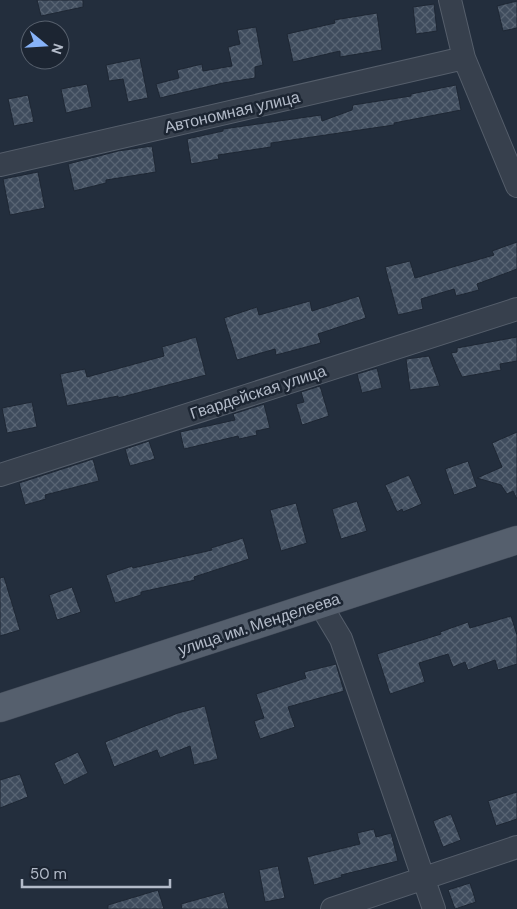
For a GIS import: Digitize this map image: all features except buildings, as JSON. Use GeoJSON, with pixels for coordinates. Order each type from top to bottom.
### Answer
{"type":"FeatureCollection","features":[{"type":"Feature","properties":{"kind":"main road","name":"улица им. Менделеева"},"geometry":{"type":"LineString","coordinates":[[0,708],[517,540]]}},
{"type":"Feature","properties":{"kind":"street"},"geometry":{"type":"LineString","coordinates":[[450,0],[464,58],[517,186]]}},
{"type":"Feature","properties":{"kind":"street","name":"Автономная улица"},"geometry":{"type":"LineString","coordinates":[[0,165],[464,58]]}},
{"type":"Feature","properties":{"kind":"street","name":"Гвардейская улица"},"geometry":{"type":"LineString","coordinates":[[0,475],[517,308]]}},
{"type":"Feature","properties":{"kind":"street"},"geometry":{"type":"LineString","coordinates":[[320,604],[341,639],[434,909]]}},
{"type":"Feature","properties":{"kind":"street"},"geometry":{"type":"LineString","coordinates":[[332,909],[517,847]]}}]}
